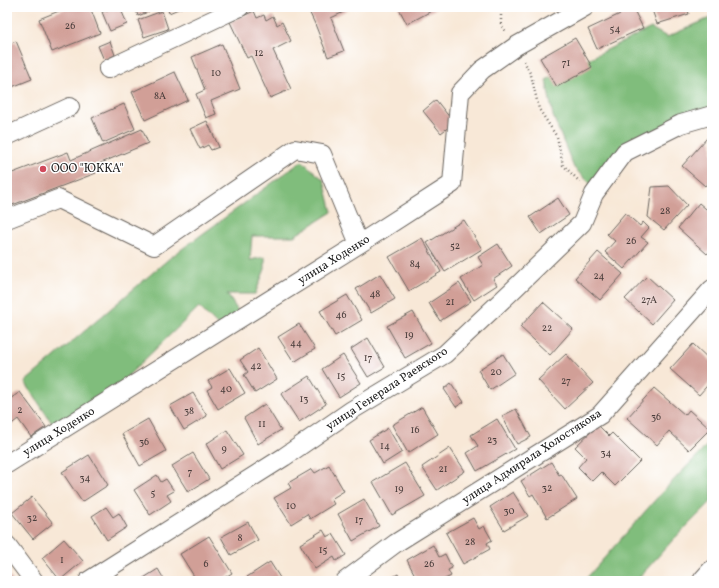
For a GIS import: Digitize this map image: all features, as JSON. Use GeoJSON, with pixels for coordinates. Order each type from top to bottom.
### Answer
{"type":"FeatureCollection","features":[{"type":"Feature","properties":{"kind":"highway"},"geometry":{"type":"LineString","coordinates":[[704,581],[712,572]]}},
{"type":"Feature","properties":{"kind":"street"},"geometry":{"type":"LineString","coordinates":[[108,69],[240,7]]}},
{"type":"Feature","properties":{"kind":"street","name":"улица Ходенко"},"geometry":{"type":"LineString","coordinates":[[7,464],[359,244],[452,184],[460,93],[482,70],[516,46],[585,7]]}},
{"type":"Feature","properties":{"kind":"street"},"geometry":{"type":"LineString","coordinates":[[7,136],[70,107]]}},
{"type":"Feature","properties":{"kind":"street","name":"улица Генерала Раевского"},"geometry":{"type":"LineString","coordinates":[[88,581],[284,457],[352,410],[444,354],[582,223],[594,194],[625,152],[681,124],[712,115]]}},
{"type":"Feature","properties":{"kind":"street"},"geometry":{"type":"LineString","coordinates":[[7,218],[58,199],[154,246],[295,149],[322,154],[359,244]]}},
{"type":"Feature","properties":{"kind":"street","name":"улица Адмирала Холостякова"},"geometry":{"type":"LineString","coordinates":[[345,581],[396,543],[600,415],[712,289]]}},
{"type":"Feature","properties":{"kind":"street"},"geometry":{"type":"LineString","coordinates":[[7,544],[34,581]]}},
{"type":"Feature","properties":{"kind":"path"},"geometry":{"type":"LineString","coordinates":[[501,7],[502,26],[516,46],[531,75],[539,109],[557,137],[563,165],[580,183],[594,194]]}},
{"type":"Feature","properties":{"kind":"green space"},"geometry":{"type":"Polygon","coordinates":[[[712,17],[712,110],[632,138],[593,186],[574,168],[553,116],[546,80],[651,28],[667,37],[712,17]]]}},
{"type":"Feature","properties":{"kind":"green space"},"geometry":{"type":"Polygon","coordinates":[[[302,161],[324,180],[332,212],[294,236],[252,236],[250,260],[265,257],[265,269],[255,294],[227,294],[238,311],[219,327],[199,307],[106,397],[55,428],[25,382],[171,257],[302,161]]]}},
{"type":"Feature","properties":{"kind":"green space"},"geometry":{"type":"Polygon","coordinates":[[[712,439],[712,501],[671,542],[636,581],[584,581],[663,491],[712,439]]]}},
{"type":"Feature","properties":{"kind":"building"},"geometry":{"type":"Polygon","coordinates":[[[69,7],[90,7],[100,33],[52,52],[39,19],[69,7]]]}},
{"type":"Feature","properties":{"kind":"building"},"geometry":{"type":"Polygon","coordinates":[[[115,7],[120,7],[127,24],[110,31],[102,12],[115,7]]]}},
{"type":"Feature","properties":{"kind":"building"},"geometry":{"type":"Polygon","coordinates":[[[135,7],[158,7],[158,8],[138,16],[135,7]]]}},
{"type":"Feature","properties":{"kind":"building"},"geometry":{"type":"Polygon","coordinates":[[[167,7],[183,7],[169,13],[167,7]]]}},
{"type":"Feature","properties":{"kind":"building"},"geometry":{"type":"Polygon","coordinates":[[[307,7],[354,7],[331,18],[344,51],[328,57],[307,7]]]}},
{"type":"Feature","properties":{"kind":"building"},"geometry":{"type":"Polygon","coordinates":[[[398,7],[439,7],[407,24],[398,7]]]}},
{"type":"Feature","properties":{"kind":"building"},"geometry":{"type":"Polygon","coordinates":[[[651,7],[687,7],[689,14],[657,24],[651,7]]]}},
{"type":"Feature","properties":{"kind":"building"},"geometry":{"type":"Polygon","coordinates":[[[633,8],[643,28],[597,49],[588,29],[633,8]]]}},
{"type":"Feature","properties":{"kind":"building"},"geometry":{"type":"Polygon","coordinates":[[[162,11],[168,29],[144,37],[138,20],[162,11]]]}},
{"type":"Feature","properties":{"kind":"building"},"geometry":{"type":"Polygon","coordinates":[[[254,11],[257,18],[264,15],[266,20],[273,16],[277,25],[282,22],[291,41],[273,50],[291,89],[270,98],[251,56],[247,58],[230,22],[254,11]]]}},
{"type":"Feature","properties":{"kind":"building"},"geometry":{"type":"Polygon","coordinates":[[[575,38],[592,67],[557,87],[540,58],[575,38]]]}},
{"type":"Feature","properties":{"kind":"building"},"geometry":{"type":"Polygon","coordinates":[[[16,41],[32,79],[7,89],[7,45],[16,41]]]}},
{"type":"Feature","properties":{"kind":"building"},"geometry":{"type":"Polygon","coordinates":[[[110,41],[115,55],[104,60],[98,46],[110,41]]]}},
{"type":"Feature","properties":{"kind":"building"},"geometry":{"type":"Polygon","coordinates":[[[222,44],[240,89],[211,101],[216,114],[206,118],[196,94],[205,90],[192,57],[222,44]]]}},
{"type":"Feature","properties":{"kind":"building"},"geometry":{"type":"Polygon","coordinates":[[[175,72],[188,100],[145,120],[132,92],[175,72]]]}},
{"type":"Feature","properties":{"kind":"building"},"geometry":{"type":"Polygon","coordinates":[[[436,100],[454,123],[441,133],[423,111],[436,100]]]}},
{"type":"Feature","properties":{"kind":"building"},"geometry":{"type":"Polygon","coordinates":[[[124,104],[135,129],[103,143],[92,118],[124,104]]]}},
{"type":"Feature","properties":{"kind":"building"},"geometry":{"type":"Polygon","coordinates":[[[207,121],[219,147],[211,150],[208,145],[200,149],[190,129],[207,121]]]}},
{"type":"Feature","properties":{"kind":"building"},"geometry":{"type":"Polygon","coordinates":[[[142,129],[148,143],[94,166],[96,173],[7,207],[7,175],[68,152],[71,160],[142,129]]]}},
{"type":"Feature","properties":{"kind":"building"},"geometry":{"type":"Polygon","coordinates":[[[707,138],[712,142],[712,178],[705,186],[682,166],[707,138]]]}},
{"type":"Feature","properties":{"kind":"building"},"geometry":{"type":"Polygon","coordinates":[[[669,186],[687,205],[664,230],[648,217],[652,187],[669,186]]]}},
{"type":"Feature","properties":{"kind":"building"},"geometry":{"type":"Polygon","coordinates":[[[558,198],[569,215],[541,234],[530,217],[558,198]]]}},
{"type":"Feature","properties":{"kind":"building"},"geometry":{"type":"Polygon","coordinates":[[[699,203],[712,214],[712,249],[707,254],[678,228],[699,203]]]}},
{"type":"Feature","properties":{"kind":"building"},"geometry":{"type":"Polygon","coordinates":[[[625,213],[640,226],[643,222],[649,228],[641,237],[648,242],[624,269],[605,252],[615,241],[607,234],[625,213]]]}},
{"type":"Feature","properties":{"kind":"building"},"geometry":{"type":"Polygon","coordinates":[[[464,220],[482,249],[445,272],[427,243],[464,220]]]}},
{"type":"Feature","properties":{"kind":"building"},"geometry":{"type":"Polygon","coordinates":[[[422,238],[441,272],[409,291],[389,257],[422,238]]]}},
{"type":"Feature","properties":{"kind":"building"},"geometry":{"type":"Polygon","coordinates":[[[498,244],[512,266],[493,279],[497,285],[474,300],[461,279],[483,265],[478,257],[498,244]]]}},
{"type":"Feature","properties":{"kind":"building"},"geometry":{"type":"Polygon","coordinates":[[[598,252],[623,274],[600,300],[575,278],[598,252]]]}},
{"type":"Feature","properties":{"kind":"building"},"geometry":{"type":"Polygon","coordinates":[[[380,274],[395,299],[371,313],[356,289],[380,274]]]}},
{"type":"Feature","properties":{"kind":"building"},"geometry":{"type":"Polygon","coordinates":[[[647,276],[673,300],[652,324],[625,299],[647,276]]]}},
{"type":"Feature","properties":{"kind":"building"},"geometry":{"type":"Polygon","coordinates":[[[459,283],[471,301],[440,321],[429,303],[459,283]]]}},
{"type":"Feature","properties":{"kind":"building"},"geometry":{"type":"Polygon","coordinates":[[[347,295],[362,320],[335,336],[320,311],[347,295]]]}},
{"type":"Feature","properties":{"kind":"building"},"geometry":{"type":"Polygon","coordinates":[[[543,302],[573,329],[550,355],[520,327],[543,302]]]}},
{"type":"Feature","properties":{"kind":"building"},"geometry":{"type":"Polygon","coordinates":[[[413,312],[431,343],[405,358],[387,326],[413,312]]]}},
{"type":"Feature","properties":{"kind":"building"},"geometry":{"type":"Polygon","coordinates":[[[299,324],[315,349],[294,362],[278,337],[299,324]]]}},
{"type":"Feature","properties":{"kind":"building"},"geometry":{"type":"Polygon","coordinates":[[[368,338],[385,367],[368,377],[351,349],[368,338]]]}},
{"type":"Feature","properties":{"kind":"building"},"geometry":{"type":"Polygon","coordinates":[[[693,344],[712,362],[712,380],[699,395],[670,369],[693,344]]]}},
{"type":"Feature","properties":{"kind":"building"},"geometry":{"type":"Polygon","coordinates":[[[258,348],[277,379],[255,393],[244,375],[248,372],[240,360],[258,348]]]}},
{"type":"Feature","properties":{"kind":"building"},"geometry":{"type":"Polygon","coordinates":[[[503,354],[515,373],[490,390],[478,370],[503,354]]]}},
{"type":"Feature","properties":{"kind":"building"},"geometry":{"type":"Polygon","coordinates":[[[566,354],[593,383],[565,409],[538,380],[566,354]]]}},
{"type":"Feature","properties":{"kind":"building"},"geometry":{"type":"Polygon","coordinates":[[[343,355],[361,383],[339,397],[322,369],[343,355]]]}},
{"type":"Feature","properties":{"kind":"building"},"geometry":{"type":"Polygon","coordinates":[[[230,368],[245,393],[218,409],[207,390],[212,387],[208,381],[230,368]]]}},
{"type":"Feature","properties":{"kind":"building"},"geometry":{"type":"Polygon","coordinates":[[[309,376],[326,404],[299,422],[281,394],[309,376]]]}},
{"type":"Feature","properties":{"kind":"building"},"geometry":{"type":"Polygon","coordinates":[[[451,383],[464,402],[456,407],[444,389],[451,383]]]}},
{"type":"Feature","properties":{"kind":"building"},"geometry":{"type":"Polygon","coordinates":[[[654,388],[685,415],[689,410],[710,429],[689,450],[669,431],[657,445],[627,418],[654,388]]]}},
{"type":"Feature","properties":{"kind":"building"},"geometry":{"type":"Polygon","coordinates":[[[20,392],[46,427],[31,437],[18,419],[8,427],[7,426],[7,401],[20,392]]]}},
{"type":"Feature","properties":{"kind":"building"},"geometry":{"type":"Polygon","coordinates":[[[193,393],[207,416],[184,430],[170,406],[193,393]]]}},
{"type":"Feature","properties":{"kind":"building"},"geometry":{"type":"Polygon","coordinates":[[[265,404],[281,430],[258,444],[244,418],[265,404]]]}},
{"type":"Feature","properties":{"kind":"building"},"geometry":{"type":"Polygon","coordinates":[[[422,407],[438,434],[408,453],[392,425],[422,407]]]}},
{"type":"Feature","properties":{"kind":"building"},"geometry":{"type":"Polygon","coordinates":[[[516,409],[531,437],[517,444],[502,416],[516,409]]]}},
{"type":"Feature","properties":{"kind":"building"},"geometry":{"type":"Polygon","coordinates":[[[148,419],[166,451],[140,466],[122,434],[148,419]]]}},
{"type":"Feature","properties":{"kind":"building"},"geometry":{"type":"Polygon","coordinates":[[[497,419],[515,449],[477,471],[467,453],[478,446],[471,435],[497,419]]]}},
{"type":"Feature","properties":{"kind":"building"},"geometry":{"type":"Polygon","coordinates":[[[598,425],[609,436],[612,433],[640,461],[615,486],[601,472],[592,481],[578,467],[586,458],[575,447],[598,425]]]}},
{"type":"Feature","properties":{"kind":"building"},"geometry":{"type":"Polygon","coordinates":[[[388,428],[402,452],[383,464],[369,440],[388,428]]]}},
{"type":"Feature","properties":{"kind":"building"},"geometry":{"type":"Polygon","coordinates":[[[227,430],[243,455],[220,469],[206,444],[227,430]]]}},
{"type":"Feature","properties":{"kind":"building"},"geometry":{"type":"Polygon","coordinates":[[[450,448],[465,471],[437,490],[422,467],[450,448]]]}},
{"type":"Feature","properties":{"kind":"building"},"geometry":{"type":"Polygon","coordinates":[[[193,453],[209,479],[188,492],[172,466],[193,453]]]}},
{"type":"Feature","properties":{"kind":"building"},"geometry":{"type":"Polygon","coordinates":[[[89,455],[108,485],[82,502],[62,472],[89,455]]]}},
{"type":"Feature","properties":{"kind":"building"},"geometry":{"type":"Polygon","coordinates":[[[551,462],[559,475],[561,474],[577,499],[547,518],[533,494],[530,496],[521,481],[551,462]]]}},
{"type":"Feature","properties":{"kind":"building"},"geometry":{"type":"Polygon","coordinates":[[[405,463],[425,496],[392,515],[373,482],[405,463]]]}},
{"type":"Feature","properties":{"kind":"building"},"geometry":{"type":"Polygon","coordinates":[[[329,465],[344,491],[331,499],[334,504],[310,519],[307,514],[291,524],[274,498],[291,488],[288,483],[312,469],[315,473],[329,465]]]}},
{"type":"Feature","properties":{"kind":"building"},"geometry":{"type":"Polygon","coordinates":[[[157,475],[161,482],[166,479],[174,491],[167,495],[171,501],[150,515],[134,490],[157,475]]]}},
{"type":"Feature","properties":{"kind":"building"},"geometry":{"type":"Polygon","coordinates":[[[513,492],[528,516],[504,530],[490,507],[513,492]]]}},
{"type":"Feature","properties":{"kind":"building"},"geometry":{"type":"Polygon","coordinates":[[[32,497],[53,523],[33,539],[12,513],[32,497]]]}},
{"type":"Feature","properties":{"kind":"building"},"geometry":{"type":"Polygon","coordinates":[[[364,499],[379,526],[353,541],[338,514],[364,499]]]}},
{"type":"Feature","properties":{"kind":"building"},"geometry":{"type":"Polygon","coordinates":[[[106,507],[113,517],[119,513],[127,527],[107,540],[92,516],[106,507]]]}},
{"type":"Feature","properties":{"kind":"building"},"geometry":{"type":"Polygon","coordinates":[[[473,518],[479,529],[484,526],[492,540],[487,543],[490,549],[463,564],[446,533],[473,518]]]}},
{"type":"Feature","properties":{"kind":"building"},"geometry":{"type":"Polygon","coordinates":[[[248,522],[258,540],[231,555],[221,537],[248,522]]]}},
{"type":"Feature","properties":{"kind":"building"},"geometry":{"type":"Polygon","coordinates":[[[323,530],[327,537],[333,534],[346,555],[336,561],[334,557],[315,569],[300,544],[323,530]]]}},
{"type":"Feature","properties":{"kind":"building"},"geometry":{"type":"Polygon","coordinates":[[[209,536],[232,573],[219,581],[197,581],[180,554],[209,536]]]}},
{"type":"Feature","properties":{"kind":"building"},"geometry":{"type":"Polygon","coordinates":[[[64,539],[83,561],[60,580],[42,558],[64,539]]]}},
{"type":"Feature","properties":{"kind":"building"},"geometry":{"type":"Polygon","coordinates":[[[433,545],[439,557],[445,554],[452,568],[448,570],[451,576],[441,581],[418,581],[407,560],[433,545]]]}},
{"type":"Feature","properties":{"kind":"building"},"geometry":{"type":"Polygon","coordinates":[[[270,562],[282,581],[250,581],[247,577],[270,562]]]}},
{"type":"Feature","properties":{"kind":"building"},"geometry":{"type":"Polygon","coordinates":[[[158,569],[165,581],[139,581],[158,569]]]}},
{"type":"Feature","properties":{"kind":"building"},"geometry":{"type":"Polygon","coordinates":[[[7,573],[13,581],[7,581],[7,573]]]}},
{"type":"Feature","properties":{"kind":"building"},"geometry":{"type":"Polygon","coordinates":[[[398,574],[401,581],[386,581],[398,574]]]}},
{"type":"Feature","properties":{"kind":"place","name":"ООО \"ЮККА\""},"geometry":{"type":"Point","coordinates":[43,169]}}]}
